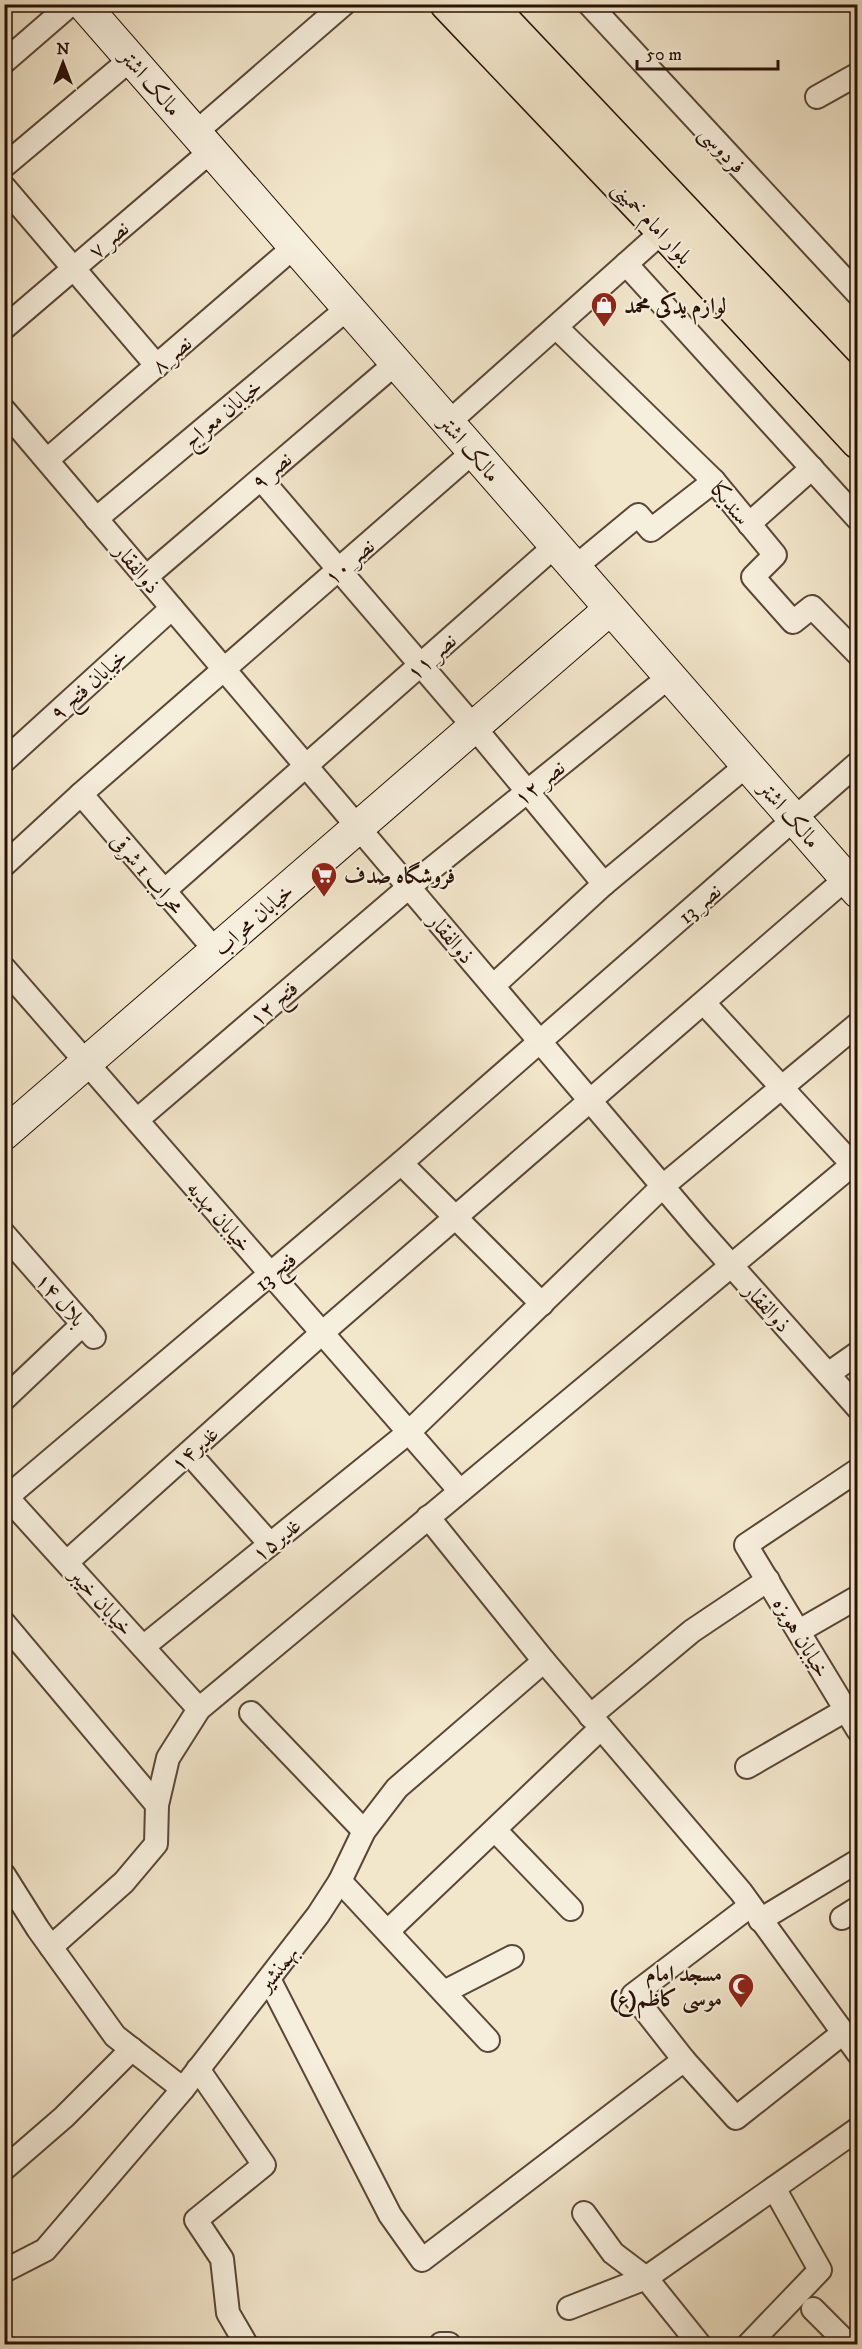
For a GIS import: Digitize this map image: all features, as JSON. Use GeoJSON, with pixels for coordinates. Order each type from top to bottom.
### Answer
{"type":"FeatureCollection","features":[{"type":"Feature","properties":{"kind":"main road","name":"بلوار امام خمینی"},"geometry":{"type":"LineString","coordinates":[[447,4],[663,231],[858,442]]}},
{"type":"Feature","properties":{"kind":"main road","name":"بلوار امام خمینی"},"geometry":{"type":"LineString","coordinates":[[488,4],[858,395]]}},
{"type":"Feature","properties":{"kind":"street"},"geometry":{"type":"LineString","coordinates":[[4,62],[71,4]]}},
{"type":"Feature","properties":{"kind":"street","name":"مالک اشتر"},"geometry":{"type":"LineString","coordinates":[[83,4],[794,819],[854,880]]}},
{"type":"Feature","properties":{"kind":"street","name":"نصر ۷"},"geometry":{"type":"LineString","coordinates":[[4,328],[74,268],[344,4]]}},
{"type":"Feature","properties":{"kind":"street","name":"فردوسی"},"geometry":{"type":"LineString","coordinates":[[589,4],[852,280]]}},
{"type":"Feature","properties":{"kind":"street"},"geometry":{"type":"LineString","coordinates":[[4,166],[131,60]]}},
{"type":"Feature","properties":{"kind":"street"},"geometry":{"type":"LineString","coordinates":[[817,97],[858,74]]}},
{"type":"Feature","properties":{"kind":"street"},"geometry":{"type":"LineString","coordinates":[[4,187],[157,366]]}},
{"type":"Feature","properties":{"kind":"street"},"geometry":{"type":"LineString","coordinates":[[448,423],[663,231]]}},
{"type":"Feature","properties":{"kind":"street","name":"نصر ۸"},"geometry":{"type":"LineString","coordinates":[[47,460],[294,247]]}},
{"type":"Feature","properties":{"kind":"street"},"geometry":{"type":"LineString","coordinates":[[626,264],[858,519]]}},
{"type":"Feature","properties":{"kind":"street","name":"خیابان معراج"},"geometry":{"type":"LineString","coordinates":[[96,519],[348,308]]}},
{"type":"Feature","properties":{"kind":"street","name":"سندیکا"},"geometry":{"type":"LineString","coordinates":[[556,327],[714,480],[775,555],[753,577],[793,622],[812,608],[858,654]]}},
{"type":"Feature","properties":{"kind":"street","name":"نصر ۹"},"geometry":{"type":"LineString","coordinates":[[146,577],[396,363]]}},
{"type":"Feature","properties":{"kind":"street","name":"ذوالفقار"},"geometry":{"type":"LineString","coordinates":[[7,420],[47,460],[731,1266],[858,1408]]}},
{"type":"Feature","properties":{"kind":"street","name":"نصر ۱۰"},"geometry":{"type":"LineString","coordinates":[[4,865],[81,794],[473,452]]}},
{"type":"Feature","properties":{"kind":"street"},"geometry":{"type":"LineString","coordinates":[[749,524],[812,468]]}},
{"type":"Feature","properties":{"kind":"street"},"geometry":{"type":"LineString","coordinates":[[261,479],[474,727],[604,884]]}},
{"type":"Feature","properties":{"kind":"street","name":"نصر ۱۱"},"geometry":{"type":"LineString","coordinates":[[164,891],[421,665],[565,557],[638,515],[651,530],[714,480]]}},
{"type":"Feature","properties":{"kind":"street","name":"خیابان فتح ۹"},"geometry":{"type":"LineString","coordinates":[[4,761],[172,608]]}},
{"type":"Feature","properties":{"kind":"street","name":"خیابان محراب"},"geometry":{"type":"LineString","coordinates":[[4,1134],[610,609]]}},
{"type":"Feature","properties":{"kind":"street","name":"نصر ۱۲"},"geometry":{"type":"LineString","coordinates":[[409,887],[669,676]]}},
{"type":"Feature","properties":{"kind":"street","name":"نصر 13"},"geometry":{"type":"LineString","coordinates":[[541,1042],[858,763]]}},
{"type":"Feature","properties":{"kind":"street"},"geometry":{"type":"LineString","coordinates":[[493,986],[604,884],[747,765]]}},
{"type":"Feature","properties":{"kind":"street","name":"محراب 1 شرقی"},"geometry":{"type":"LineString","coordinates":[[81,794],[216,951]]}},
{"type":"Feature","properties":{"kind":"street","name":"غدیر۱۴"},"geometry":{"type":"LineString","coordinates":[[67,1562],[322,1333],[704,1003],[854,880]]}},
{"type":"Feature","properties":{"kind":"street","name":"فتح ۱۲"},"geometry":{"type":"LineString","coordinates":[[137,1120],[409,887]]}},
{"type":"Feature","properties":{"kind":"street","name":"خیابان مهدیه"},"geometry":{"type":"LineString","coordinates":[[4,968],[460,1491]]}},
{"type":"Feature","properties":{"kind":"street"},"geometry":{"type":"LineString","coordinates":[[51,1947],[124,1882],[156,1844],[157,1805],[168,1758],[199,1709],[855,1162],[782,1088],[704,1003]]}},
{"type":"Feature","properties":{"kind":"street","name":"غدیر۱۵"},"geometry":{"type":"LineString","coordinates":[[143,1647],[409,1432],[663,1186],[858,1024]]}},
{"type":"Feature","properties":{"kind":"street","name":"فتح 13"},"geometry":{"type":"LineString","coordinates":[[6,1495],[272,1274],[541,1042]]}},
{"type":"Feature","properties":{"kind":"street"},"geometry":{"type":"LineString","coordinates":[[401,1163],[542,1304]]}},
{"type":"Feature","properties":{"kind":"street","name":"بلال ۱۴"},"geometry":{"type":"LineString","coordinates":[[4,1399],[88,1330],[5,1235]]}},
{"type":"Feature","properties":{"kind":"street"},"geometry":{"type":"LineString","coordinates":[[828,1374],[858,1353]]}},
{"type":"Feature","properties":{"kind":"street"},"geometry":{"type":"LineString","coordinates":[[189,1453],[270,1544]]}},
{"type":"Feature","properties":{"kind":"street","name":"خیابان هویزه"},"geometry":{"type":"LineString","coordinates":[[854,1722],[746,1545],[858,1470]]}},
{"type":"Feature","properties":{"kind":"street","name":"خیابان خیبر"},"geometry":{"type":"LineString","coordinates":[[6,1495],[199,1709]]}},
{"type":"Feature","properties":{"kind":"street"},"geometry":{"type":"LineString","coordinates":[[428,1517],[544,1661],[709,1854],[858,2053]]}},
{"type":"Feature","properties":{"kind":"street"},"geometry":{"type":"LineString","coordinates":[[388,1931],[495,1830],[596,1722],[692,1631],[768,1580]]}},
{"type":"Feature","properties":{"kind":"street"},"geometry":{"type":"LineString","coordinates":[[799,1631],[858,1597]]}},
{"type":"Feature","properties":{"kind":"street"},"geometry":{"type":"LineString","coordinates":[[4,1623],[157,1805]]}},
{"type":"Feature","properties":{"kind":"street","name":"بهمنشیر"},"geometry":{"type":"LineString","coordinates":[[4,2271],[45,2250],[183,2089],[318,1915],[340,1881],[364,1831],[397,1788],[544,1661]]}},
{"type":"Feature","properties":{"kind":"street"},"geometry":{"type":"LineString","coordinates":[[251,1713],[364,1831]]}},
{"type":"Feature","properties":{"kind":"street"},"geometry":{"type":"LineString","coordinates":[[747,1767],[854,1722]]}},
{"type":"Feature","properties":{"kind":"street"},"geometry":{"type":"LineString","coordinates":[[495,1830],[571,1909]]}},
{"type":"Feature","properties":{"kind":"street"},"geometry":{"type":"LineString","coordinates":[[843,2033],[736,2118],[684,2060],[633,1995],[755,1913],[858,1861]]}},
{"type":"Feature","properties":{"kind":"street"},"geometry":{"type":"LineString","coordinates":[[4,1875],[51,1947],[115,2036],[183,2089]]}},
{"type":"Feature","properties":{"kind":"street"},"geometry":{"type":"LineString","coordinates":[[340,1881],[488,2040]]}},
{"type":"Feature","properties":{"kind":"street"},"geometry":{"type":"LineString","coordinates":[[444,1992],[512,1957]]}},
{"type":"Feature","properties":{"kind":"street"},"geometry":{"type":"LineString","coordinates":[[269,1978],[390,2214],[422,2260],[684,2060]]}},
{"type":"Feature","properties":{"kind":"street"},"geometry":{"type":"LineString","coordinates":[[4,2169],[64,2117],[132,2049]]}},
{"type":"Feature","properties":{"kind":"street"},"geometry":{"type":"LineString","coordinates":[[198,2069],[264,2165],[196,2220],[222,2259],[228,2313],[246,2344]]}},
{"type":"Feature","properties":{"kind":"street"},"geometry":{"type":"LineString","coordinates":[[569,2307],[646,2278],[858,2129]]}},
{"type":"Feature","properties":{"kind":"street"},"geometry":{"type":"LineString","coordinates":[[749,2344],[820,2270],[774,2188]]}},
{"type":"Feature","properties":{"kind":"street"},"geometry":{"type":"LineString","coordinates":[[584,2213],[613,2253],[646,2278],[699,2344]]}},
{"type":"Feature","properties":{"kind":"street"},"geometry":{"type":"LineString","coordinates":[[813,2309],[848,2344]]}},
{"type":"Feature","properties":{"kind":"place","name":"لوازم یدکی محمد"},"geometry":{"type":"Point","coordinates":[604,328]}},
{"type":"Feature","properties":{"kind":"place","name":"فروشگاه صدف"},"geometry":{"type":"Point","coordinates":[324,898]}},
{"type":"Feature","properties":{"kind":"place","name":"مسجد امام موسی کاظم(ع)"},"geometry":{"type":"Point","coordinates":[741,2009]}}]}
